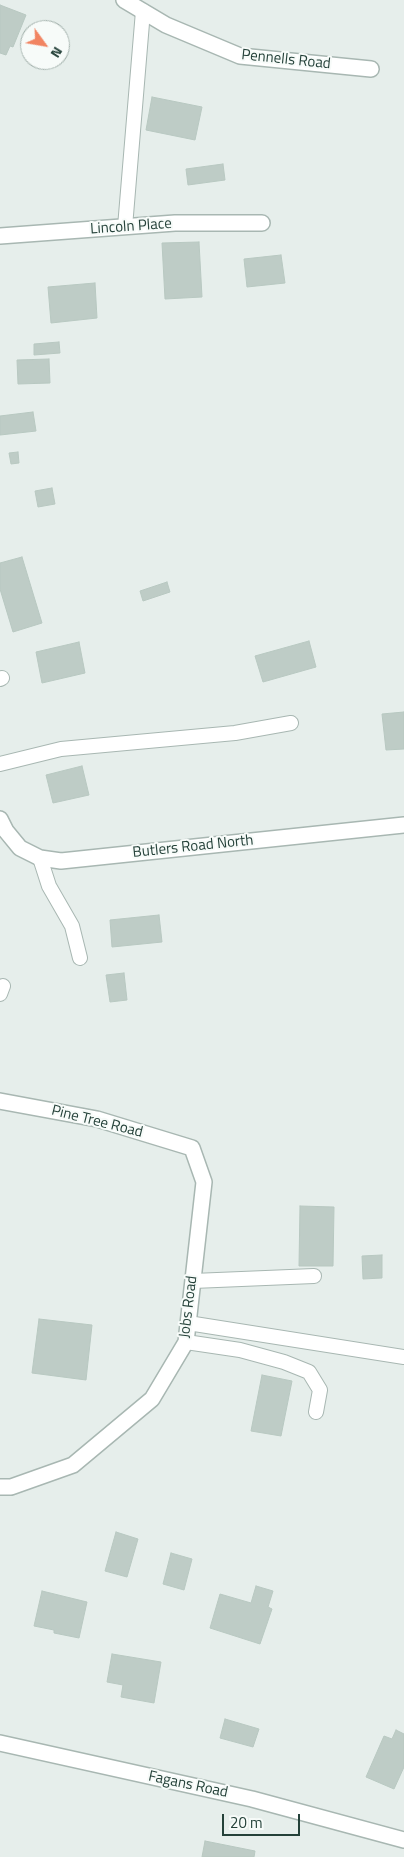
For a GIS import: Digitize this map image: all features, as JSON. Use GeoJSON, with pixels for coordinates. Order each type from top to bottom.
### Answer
{"type":"FeatureCollection","features":[{"type":"Feature","properties":{"kind":"street","name":"Pennells Road"},"geometry":{"type":"LineString","coordinates":[[124,0],[166,24],[240,56],[371,68]]}},
{"type":"Feature","properties":{"kind":"street","name":"Lincoln Place"},"geometry":{"type":"LineString","coordinates":[[0,236],[202,222],[262,223]]}},
{"type":"Feature","properties":{"kind":"street","name":"Butlers Road North"},"geometry":{"type":"LineString","coordinates":[[0,819],[6,831],[20,848],[40,858],[61,861],[404,825]]}},
{"type":"Feature","properties":{"kind":"street","name":"Pine Tree Road"},"geometry":{"type":"LineString","coordinates":[[0,1101],[97,1119],[192,1148]]}},
{"type":"Feature","properties":{"kind":"street","name":"Jobs Road"},"geometry":{"type":"LineString","coordinates":[[0,1487],[11,1487],[73,1465],[152,1399],[186,1342],[204,1182],[192,1148]]}},
{"type":"Feature","properties":{"kind":"street","name":"Fagans Road"},"geometry":{"type":"LineString","coordinates":[[0,1743],[252,1799],[404,1840]]}},
{"type":"Feature","properties":{"kind":"lane"},"geometry":{"type":"LineString","coordinates":[[125,227],[143,11]]}},
{"type":"Feature","properties":{"kind":"lane"},"geometry":{"type":"LineString","coordinates":[[0,764],[61,749],[235,733],[291,722]]}},
{"type":"Feature","properties":{"kind":"lane"},"geometry":{"type":"LineString","coordinates":[[40,858],[49,886],[72,926],[80,958]]}},
{"type":"Feature","properties":{"kind":"lane"},"geometry":{"type":"LineString","coordinates":[[193,1281],[314,1276]]}},
{"type":"Feature","properties":{"kind":"lane"},"geometry":{"type":"LineString","coordinates":[[188,1323],[404,1357]]}},
{"type":"Feature","properties":{"kind":"lane"},"geometry":{"type":"LineString","coordinates":[[186,1342],[240,1350],[284,1362],[309,1372],[320,1390],[316,1412]]}},
{"type":"Feature","properties":{"kind":"building"},"geometry":{"type":"Polygon","coordinates":[[[0,5],[26,15],[24,20],[20,20],[20,30],[13,47],[10,46],[6,55],[0,53],[0,5]]]}},
{"type":"Feature","properties":{"kind":"building"},"geometry":{"type":"Polygon","coordinates":[[[152,97],[202,107],[195,140],[146,130],[152,97]]]}},
{"type":"Feature","properties":{"kind":"building"},"geometry":{"type":"Polygon","coordinates":[[[223,164],[225,180],[188,185],[186,169],[223,164]]]}},
{"type":"Feature","properties":{"kind":"building"},"geometry":{"type":"Polygon","coordinates":[[[199,242],[202,297],[165,299],[162,243],[199,242]]]}},
{"type":"Feature","properties":{"kind":"building"},"geometry":{"type":"Polygon","coordinates":[[[281,255],[285,283],[247,287],[244,259],[281,255]]]}},
{"type":"Feature","properties":{"kind":"building"},"geometry":{"type":"Polygon","coordinates":[[[95,283],[97,318],[51,323],[48,287],[95,283]]]}},
{"type":"Feature","properties":{"kind":"building"},"geometry":{"type":"Polygon","coordinates":[[[59,342],[60,353],[34,355],[34,344],[59,342]]]}},
{"type":"Feature","properties":{"kind":"building"},"geometry":{"type":"Polygon","coordinates":[[[49,359],[50,383],[18,384],[17,360],[49,359]]]}},
{"type":"Feature","properties":{"kind":"building"},"geometry":{"type":"Polygon","coordinates":[[[33,412],[36,431],[0,435],[0,416],[33,412]]]}},
{"type":"Feature","properties":{"kind":"building"},"geometry":{"type":"Polygon","coordinates":[[[18,452],[19,463],[11,464],[9,453],[18,452]]]}},
{"type":"Feature","properties":{"kind":"building"},"geometry":{"type":"Polygon","coordinates":[[[52,488],[55,504],[38,507],[35,491],[52,488]]]}},
{"type":"Feature","properties":{"kind":"building"},"geometry":{"type":"Polygon","coordinates":[[[22,557],[42,623],[13,632],[0,589],[0,563],[22,557]]]}},
{"type":"Feature","properties":{"kind":"building"},"geometry":{"type":"Polygon","coordinates":[[[167,582],[170,592],[143,601],[140,591],[167,582]]]}},
{"type":"Feature","properties":{"kind":"building"},"geometry":{"type":"Polygon","coordinates":[[[309,641],[316,667],[263,682],[255,656],[309,641]]]}},
{"type":"Feature","properties":{"kind":"building"},"geometry":{"type":"Polygon","coordinates":[[[79,642],[85,673],[42,683],[36,652],[79,642]]]}},
{"type":"Feature","properties":{"kind":"building"},"geometry":{"type":"Polygon","coordinates":[[[404,712],[404,749],[386,750],[382,714],[404,712]]]}},
{"type":"Feature","properties":{"kind":"building"},"geometry":{"type":"Polygon","coordinates":[[[82,766],[89,795],[53,803],[46,775],[82,766]]]}},
{"type":"Feature","properties":{"kind":"building"},"geometry":{"type":"Polygon","coordinates":[[[159,915],[162,942],[112,947],[110,920],[159,915]]]}},
{"type":"Feature","properties":{"kind":"building"},"geometry":{"type":"Polygon","coordinates":[[[124,973],[127,1000],[110,1002],[106,975],[124,973]]]}},
{"type":"Feature","properties":{"kind":"building"},"geometry":{"type":"Polygon","coordinates":[[[300,1206],[334,1207],[333,1266],[299,1266],[300,1206]]]}},
{"type":"Feature","properties":{"kind":"building"},"geometry":{"type":"Polygon","coordinates":[[[382,1255],[382,1278],[363,1279],[362,1256],[382,1255]]]}},
{"type":"Feature","properties":{"kind":"building"},"geometry":{"type":"Polygon","coordinates":[[[39,1319],[92,1325],[86,1380],[32,1373],[39,1319]]]}},
{"type":"Feature","properties":{"kind":"building"},"geometry":{"type":"Polygon","coordinates":[[[262,1375],[292,1381],[281,1436],[251,1431],[262,1375]]]}},
{"type":"Feature","properties":{"kind":"building"},"geometry":{"type":"Polygon","coordinates":[[[116,1532],[138,1539],[127,1577],[105,1571],[116,1532]]]}},
{"type":"Feature","properties":{"kind":"building"},"geometry":{"type":"Polygon","coordinates":[[[171,1553],[192,1559],[184,1590],[163,1584],[171,1553]]]}},
{"type":"Feature","properties":{"kind":"building"},"geometry":{"type":"Polygon","coordinates":[[[256,1586],[273,1591],[268,1607],[272,1609],[260,1644],[210,1628],[220,1594],[251,1603],[256,1586]]]}},
{"type":"Feature","properties":{"kind":"building"},"geometry":{"type":"Polygon","coordinates":[[[42,1591],[87,1602],[79,1638],[54,1633],[54,1630],[34,1626],[42,1591]]]}},
{"type":"Feature","properties":{"kind":"building"},"geometry":{"type":"Polygon","coordinates":[[[112,1654],[161,1662],[154,1703],[121,1697],[123,1685],[107,1682],[112,1654]]]}},
{"type":"Feature","properties":{"kind":"building"},"geometry":{"type":"Polygon","coordinates":[[[225,1719],[259,1729],[253,1747],[220,1738],[225,1719]]]}},
{"type":"Feature","properties":{"kind":"building"},"geometry":{"type":"Polygon","coordinates":[[[396,1730],[404,1734],[404,1767],[394,1789],[366,1777],[384,1736],[392,1739],[396,1730]]]}},
{"type":"Feature","properties":{"kind":"building"},"geometry":{"type":"Polygon","coordinates":[[[205,1841],[255,1851],[254,1857],[202,1857],[205,1841]]]}}]}
